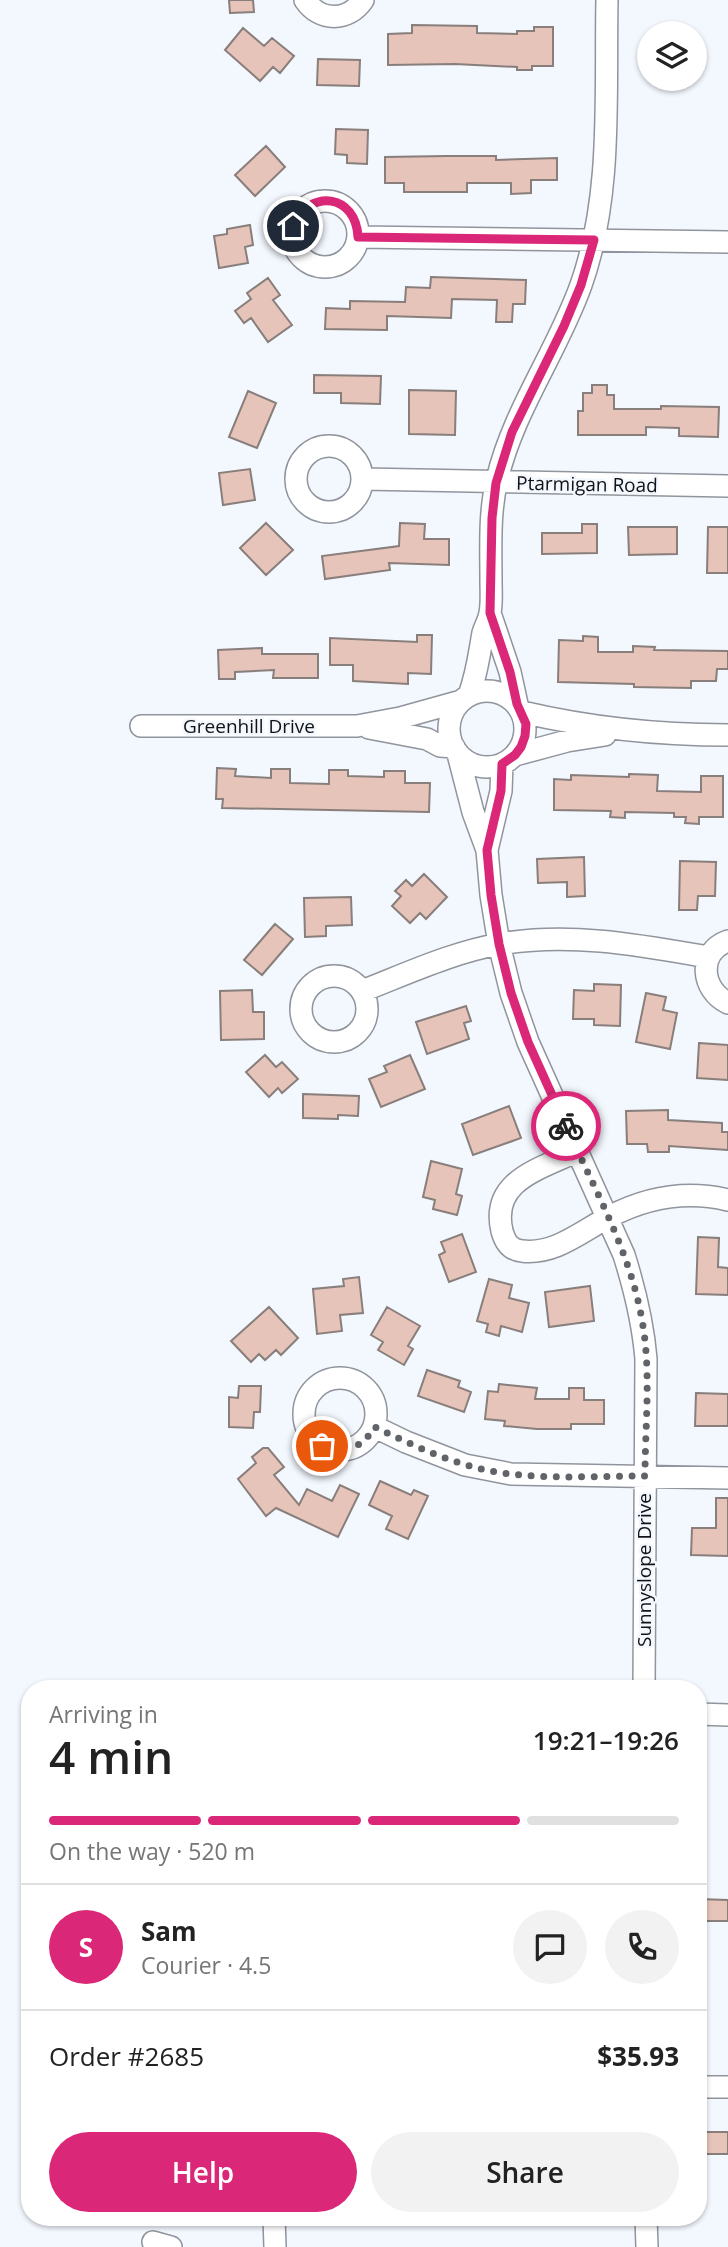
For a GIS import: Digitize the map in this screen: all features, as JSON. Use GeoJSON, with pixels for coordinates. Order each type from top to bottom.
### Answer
{"type":"FeatureCollection","features":[{"type":"Feature","properties":{"kind":"street"},"geometry":{"type":"LineString","coordinates":[[305,0],[318,13],[328,17],[350,13],[363,0]]}},
{"type":"Feature","properties":{"kind":"street"},"geometry":{"type":"LineString","coordinates":[[607,0],[604,158],[594,240],[581,285],[512,432],[496,483],[492,518],[490,613],[483,633],[478,670],[465,698],[454,709],[449,728],[456,750],[476,765],[487,767],[567,741],[629,732]]}},
{"type":"Feature","properties":{"kind":"street"},"geometry":{"type":"LineString","coordinates":[[358,237],[728,242]]}},
{"type":"Feature","properties":{"kind":"street","name":"Ptarmigan Road"},"geometry":{"type":"LineString","coordinates":[[363,479],[728,486]]}},
{"type":"Feature","properties":{"kind":"street"},"geometry":{"type":"LineString","coordinates":[[490,613],[526,724],[525,736],[509,760]]}},
{"type":"Feature","properties":{"kind":"street"},"geometry":{"type":"LineString","coordinates":[[465,698],[490,690],[501,693],[520,708],[562,722],[629,732],[728,735]]}},
{"type":"Feature","properties":{"kind":"street","name":"Greenhill Drive"},"geometry":{"type":"LineString","coordinates":[[357,726],[434,710],[465,698]]}},
{"type":"Feature","properties":{"kind":"street","name":"Greenhill Drive"},"geometry":{"type":"LineString","coordinates":[[141,726],[357,726],[427,739],[456,750]]}},
{"type":"Feature","properties":{"kind":"street","name":"Sunnyslope Drive"},"geometry":{"type":"LineString","coordinates":[[456,750],[472,812],[487,850],[499,944],[511,993],[528,1042],[608,1218],[635,1289],[643,1326],[646,1359],[644,1680]]}},
{"type":"Feature","properties":{"kind":"street","name":"Sunnyslope Drive"},"geometry":{"type":"LineString","coordinates":[[487,850],[509,760]]}},
{"type":"Feature","properties":{"kind":"street"},"geometry":{"type":"LineString","coordinates":[[362,991],[441,961],[499,944],[603,940],[708,957]]}},
{"type":"Feature","properties":{"kind":"street"},"geometry":{"type":"LineString","coordinates":[[728,941],[708,957],[705,968],[706,980],[711,990],[719,999],[728,1003]]}},
{"type":"Feature","properties":{"kind":"street"},"geometry":{"type":"LineString","coordinates":[[578,1151],[518,1181],[506,1191],[500,1205],[500,1223],[504,1241],[515,1251],[533,1253],[556,1247],[640,1202],[675,1195],[728,1200]]}},
{"type":"Feature","properties":{"kind":"street"},"geometry":{"type":"LineString","coordinates":[[375,1427],[464,1465],[511,1474],[728,1478]]}},
{"type":"Feature","properties":{"kind":"street"},"geometry":{"type":"LineString","coordinates":[[707,1714],[728,1714]]}},
{"type":"Feature","properties":{"kind":"street"},"geometry":{"type":"LineString","coordinates":[[707,2087],[728,2087]]}},
{"type":"Feature","properties":{"kind":"street"},"geometry":{"type":"LineString","coordinates":[[275,2226],[275,2247]]}},
{"type":"Feature","properties":{"kind":"street"},"geometry":{"type":"LineString","coordinates":[[646,2226],[646,2247]]}},
{"type":"Feature","properties":{"kind":"building"},"geometry":{"type":"Polygon","coordinates":[[[229,0],[253,0],[254,12],[230,13],[229,0]]]}},
{"type":"Feature","properties":{"kind":"building"},"geometry":{"type":"Polygon","coordinates":[[[412,25],[477,26],[477,33],[517,34],[517,31],[534,31],[534,27],[553,27],[553,66],[532,66],[532,70],[517,70],[517,67],[455,64],[388,65],[388,34],[412,33],[412,25]]]}},
{"type":"Feature","properties":{"kind":"building"},"geometry":{"type":"Polygon","coordinates":[[[243,28],[264,46],[272,38],[294,56],[280,73],[273,67],[260,81],[225,50],[243,28]]]}},
{"type":"Feature","properties":{"kind":"building"},"geometry":{"type":"Polygon","coordinates":[[[318,59],[360,60],[359,86],[317,85],[318,59]]]}},
{"type":"Feature","properties":{"kind":"building"},"geometry":{"type":"Polygon","coordinates":[[[336,129],[368,130],[367,164],[347,163],[347,155],[335,154],[336,129]]]}},
{"type":"Feature","properties":{"kind":"building"},"geometry":{"type":"Polygon","coordinates":[[[266,146],[285,167],[255,196],[235,175],[266,146]]]}},
{"type":"Feature","properties":{"kind":"building"},"geometry":{"type":"Polygon","coordinates":[[[496,156],[496,160],[557,158],[557,180],[531,180],[531,193],[511,194],[511,183],[467,183],[467,192],[404,192],[404,183],[385,183],[385,157],[496,156]]]}},
{"type":"Feature","properties":{"kind":"building"},"geometry":{"type":"Polygon","coordinates":[[[250,225],[253,245],[245,247],[248,263],[219,268],[214,236],[227,234],[227,229],[250,225]]]}},
{"type":"Feature","properties":{"kind":"building"},"geometry":{"type":"Polygon","coordinates":[[[431,277],[526,280],[525,304],[513,304],[512,322],[496,322],[497,300],[452,299],[451,318],[387,316],[387,330],[325,329],[326,308],[350,309],[350,301],[405,302],[406,287],[430,288],[431,277]]]}},
{"type":"Feature","properties":{"kind":"building"},"geometry":{"type":"Polygon","coordinates":[[[268,278],[280,295],[273,300],[292,325],[268,342],[251,318],[244,323],[235,311],[251,299],[247,293],[268,278]]]}},
{"type":"Feature","properties":{"kind":"building"},"geometry":{"type":"Polygon","coordinates":[[[314,375],[381,376],[380,404],[341,403],[341,393],[314,393],[314,375]]]}},
{"type":"Feature","properties":{"kind":"building"},"geometry":{"type":"Polygon","coordinates":[[[592,385],[607,385],[607,395],[614,395],[614,409],[661,409],[661,406],[719,407],[718,437],[679,436],[679,428],[646,427],[646,435],[578,435],[578,411],[583,411],[583,393],[592,393],[592,385]]]}},
{"type":"Feature","properties":{"kind":"building"},"geometry":{"type":"Polygon","coordinates":[[[409,390],[456,391],[455,435],[409,434],[409,390]]]}},
{"type":"Feature","properties":{"kind":"building"},"geometry":{"type":"Polygon","coordinates":[[[248,391],[276,403],[257,448],[229,437],[248,391]]]}},
{"type":"Feature","properties":{"kind":"building"},"geometry":{"type":"Polygon","coordinates":[[[250,469],[255,500],[223,505],[219,473],[250,469]]]}},
{"type":"Feature","properties":{"kind":"building"},"geometry":{"type":"Polygon","coordinates":[[[266,523],[293,550],[266,575],[240,548],[266,523]]]}},
{"type":"Feature","properties":{"kind":"building"},"geometry":{"type":"Polygon","coordinates":[[[400,523],[425,524],[424,539],[449,539],[449,565],[389,563],[390,570],[325,579],[322,556],[399,546],[400,523]]]}},
{"type":"Feature","properties":{"kind":"building"},"geometry":{"type":"Polygon","coordinates":[[[582,524],[597,524],[597,553],[542,554],[542,533],[582,533],[582,524]]]}},
{"type":"Feature","properties":{"kind":"building"},"geometry":{"type":"Polygon","coordinates":[[[628,527],[677,527],[677,554],[629,555],[628,527]]]}},
{"type":"Feature","properties":{"kind":"building"},"geometry":{"type":"Polygon","coordinates":[[[708,527],[728,527],[728,573],[707,573],[708,527]]]}},
{"type":"Feature","properties":{"kind":"building"},"geometry":{"type":"Polygon","coordinates":[[[417,635],[432,635],[431,674],[408,673],[408,684],[353,681],[353,665],[330,665],[330,638],[417,642],[417,635]]]}},
{"type":"Feature","properties":{"kind":"building"},"geometry":{"type":"Polygon","coordinates":[[[583,636],[598,637],[598,652],[633,652],[633,646],[655,647],[654,650],[728,651],[728,669],[717,669],[716,681],[691,681],[691,688],[558,682],[559,640],[583,641],[583,636]]]}},
{"type":"Feature","properties":{"kind":"building"},"geometry":{"type":"Polygon","coordinates":[[[262,648],[262,654],[318,654],[318,678],[273,678],[274,670],[235,672],[235,679],[219,679],[218,650],[262,648]]]}},
{"type":"Feature","properties":{"kind":"building"},"geometry":{"type":"Polygon","coordinates":[[[217,768],[236,769],[235,776],[271,778],[271,769],[290,769],[290,783],[329,784],[329,770],[348,770],[348,776],[384,777],[384,771],[405,771],[405,783],[430,783],[429,812],[222,808],[223,799],[216,799],[217,768]]]}},
{"type":"Feature","properties":{"kind":"building"},"geometry":{"type":"Polygon","coordinates":[[[629,774],[658,775],[657,791],[701,792],[701,776],[723,776],[723,817],[699,817],[699,824],[685,823],[686,817],[674,817],[674,813],[625,812],[625,818],[610,817],[611,811],[554,810],[554,779],[571,780],[571,775],[629,777],[629,774]]]}},
{"type":"Feature","properties":{"kind":"building"},"geometry":{"type":"Polygon","coordinates":[[[584,857],[585,896],[567,897],[567,882],[538,883],[537,859],[584,857]]]}},
{"type":"Feature","properties":{"kind":"building"},"geometry":{"type":"Polygon","coordinates":[[[680,861],[716,862],[715,896],[698,896],[697,910],[679,910],[680,861]]]}},
{"type":"Feature","properties":{"kind":"building"},"geometry":{"type":"Polygon","coordinates":[[[424,874],[447,897],[426,919],[420,913],[410,923],[392,906],[401,896],[395,891],[406,880],[412,886],[424,874]]]}},
{"type":"Feature","properties":{"kind":"building"},"geometry":{"type":"Polygon","coordinates":[[[351,897],[352,925],[326,926],[326,936],[305,937],[304,898],[351,897]]]}},
{"type":"Feature","properties":{"kind":"building"},"geometry":{"type":"Polygon","coordinates":[[[275,924],[293,939],[262,975],[244,960],[275,924]]]}},
{"type":"Feature","properties":{"kind":"building"},"geometry":{"type":"Polygon","coordinates":[[[594,984],[621,985],[620,1026],[594,1025],[594,1019],[573,1019],[574,990],[594,991],[594,984]]]}},
{"type":"Feature","properties":{"kind":"building"},"geometry":{"type":"Polygon","coordinates":[[[252,990],[253,1012],[264,1012],[264,1039],[221,1040],[220,991],[252,990]]]}},
{"type":"Feature","properties":{"kind":"building"},"geometry":{"type":"Polygon","coordinates":[[[646,993],[666,997],[663,1010],[677,1013],[670,1049],[636,1042],[646,993]]]}},
{"type":"Feature","properties":{"kind":"building"},"geometry":{"type":"Polygon","coordinates":[[[466,1006],[471,1021],[464,1023],[469,1039],[427,1054],[416,1022],[466,1006]]]}},
{"type":"Feature","properties":{"kind":"building"},"geometry":{"type":"Polygon","coordinates":[[[699,1043],[728,1045],[728,1080],[697,1078],[699,1043]]]}},
{"type":"Feature","properties":{"kind":"building"},"geometry":{"type":"Polygon","coordinates":[[[265,1055],[276,1067],[282,1062],[298,1079],[282,1093],[278,1088],[269,1097],[246,1072],[265,1055]]]}},
{"type":"Feature","properties":{"kind":"building"},"geometry":{"type":"Polygon","coordinates":[[[410,1055],[425,1089],[381,1107],[369,1079],[387,1072],[384,1066],[410,1055]]]}},
{"type":"Feature","properties":{"kind":"building"},"geometry":{"type":"Polygon","coordinates":[[[303,1094],[359,1096],[358,1116],[338,1115],[338,1119],[303,1118],[303,1094]]]}},
{"type":"Feature","properties":{"kind":"building"},"geometry":{"type":"Polygon","coordinates":[[[509,1106],[521,1138],[473,1155],[462,1124],[509,1106]]]}},
{"type":"Feature","properties":{"kind":"building"},"geometry":{"type":"Polygon","coordinates":[[[668,1110],[668,1120],[722,1123],[722,1132],[728,1132],[728,1150],[669,1146],[669,1152],[648,1152],[647,1144],[627,1144],[626,1111],[668,1110]]]}},
{"type":"Feature","properties":{"kind":"building"},"geometry":{"type":"Polygon","coordinates":[[[431,1161],[462,1169],[456,1194],[462,1196],[457,1215],[433,1209],[435,1200],[423,1197],[431,1161]]]}},
{"type":"Feature","properties":{"kind":"building"},"geometry":{"type":"Polygon","coordinates":[[[462,1234],[476,1272],[449,1282],[439,1255],[445,1252],[441,1242],[462,1234]]]}},
{"type":"Feature","properties":{"kind":"building"},"geometry":{"type":"Polygon","coordinates":[[[698,1237],[719,1238],[718,1267],[728,1268],[728,1295],[696,1294],[698,1237]]]}},
{"type":"Feature","properties":{"kind":"building"},"geometry":{"type":"Polygon","coordinates":[[[359,1277],[363,1313],[340,1315],[342,1331],[317,1334],[313,1289],[344,1286],[343,1279],[359,1277]]]}},
{"type":"Feature","properties":{"kind":"building"},"geometry":{"type":"Polygon","coordinates":[[[489,1279],[512,1285],[509,1298],[529,1303],[522,1332],[501,1326],[499,1336],[486,1332],[488,1324],[477,1321],[489,1279]]]}},
{"type":"Feature","properties":{"kind":"building"},"geometry":{"type":"Polygon","coordinates":[[[590,1286],[594,1321],[549,1327],[545,1292],[590,1286]]]}},
{"type":"Feature","properties":{"kind":"building"},"geometry":{"type":"Polygon","coordinates":[[[269,1307],[298,1338],[281,1355],[276,1350],[265,1360],[259,1354],[251,1362],[231,1341],[269,1307]]]}},
{"type":"Feature","properties":{"kind":"building"},"geometry":{"type":"Polygon","coordinates":[[[387,1307],[420,1326],[408,1346],[413,1349],[404,1365],[378,1350],[383,1342],[371,1335],[387,1307]]]}},
{"type":"Feature","properties":{"kind":"building"},"geometry":{"type":"Polygon","coordinates":[[[427,1370],[460,1381],[458,1387],[471,1392],[464,1412],[418,1396],[427,1370]]]}},
{"type":"Feature","properties":{"kind":"building"},"geometry":{"type":"Polygon","coordinates":[[[499,1384],[537,1388],[535,1399],[569,1399],[569,1388],[584,1388],[584,1400],[604,1400],[604,1424],[571,1424],[571,1429],[537,1429],[504,1426],[505,1421],[485,1419],[488,1391],[498,1392],[499,1384]]]}},
{"type":"Feature","properties":{"kind":"building"},"geometry":{"type":"Polygon","coordinates":[[[239,1386],[261,1386],[260,1412],[254,1412],[253,1428],[229,1427],[229,1397],[238,1398],[239,1386]]]}},
{"type":"Feature","properties":{"kind":"building"},"geometry":{"type":"Polygon","coordinates":[[[696,1393],[728,1394],[728,1426],[695,1426],[696,1393]]]}},
{"type":"Feature","properties":{"kind":"building"},"geometry":{"type":"Polygon","coordinates":[[[263,1448],[268,1448],[284,1467],[274,1475],[299,1505],[307,1489],[332,1501],[340,1485],[359,1494],[338,1537],[276,1508],[266,1516],[238,1479],[256,1463],[252,1457],[263,1448]]]}},
{"type":"Feature","properties":{"kind":"building"},"geometry":{"type":"Polygon","coordinates":[[[380,1481],[411,1495],[414,1490],[428,1496],[408,1539],[386,1529],[392,1516],[369,1505],[380,1481]]]}},
{"type":"Feature","properties":{"kind":"building"},"geometry":{"type":"Polygon","coordinates":[[[716,1498],[728,1498],[728,1556],[691,1555],[692,1528],[716,1528],[716,1498]]]}},
{"type":"Feature","properties":{"kind":"building"},"geometry":{"type":"Polygon","coordinates":[[[707,1899],[728,1900],[728,1921],[707,1921],[707,1899]]]}},
{"type":"Feature","properties":{"kind":"building"},"geometry":{"type":"Polygon","coordinates":[[[707,2132],[728,2132],[728,2154],[707,2154],[707,2132]]]}},
{"type":"Feature","properties":{"kind":"way so far"},"geometry":{"type":"LineString","coordinates":[[322,1446],[334,1450],[358,1446],[368,1438],[375,1427],[464,1465],[511,1474],[645,1476],[646,1359],[643,1326],[635,1289],[624,1255],[566,1126]]}},
{"type":"Feature","properties":{"kind":"route"},"geometry":{"type":"LineString","coordinates":[[293,226],[305,208],[314,202],[326,201],[336,202],[346,208],[358,226],[358,237],[372,235],[594,240],[581,285],[564,326],[502,458],[492,518],[490,613],[502,644],[517,704],[526,724],[521,747],[502,764],[501,791],[487,850],[491,895],[511,993],[528,1042],[566,1126]]}}]}
